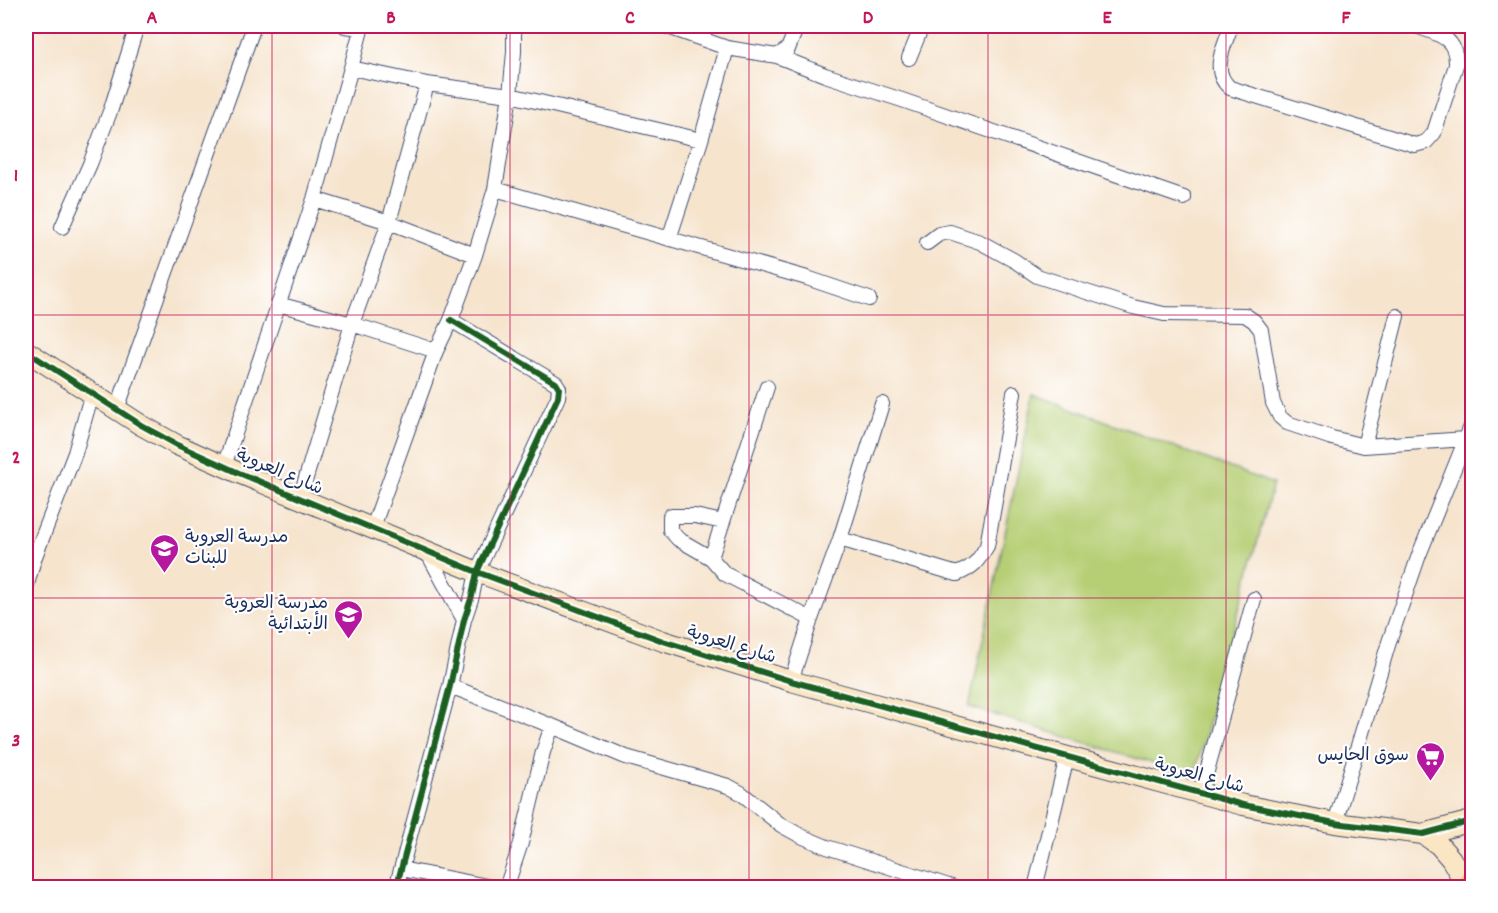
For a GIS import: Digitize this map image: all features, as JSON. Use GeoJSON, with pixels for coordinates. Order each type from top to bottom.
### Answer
{"type":"FeatureCollection","features":[{"type":"Feature","properties":{"kind":"main road"},"geometry":{"type":"LineString","coordinates":[[1469,888],[1473,879]]}},
{"type":"Feature","properties":{"kind":"street"},"geometry":{"type":"LineString","coordinates":[[62,227],[111,109],[137,26]]}},
{"type":"Feature","properties":{"kind":"street"},"geometry":{"type":"LineString","coordinates":[[117,409],[254,26]]}},
{"type":"Feature","properties":{"kind":"street"},"geometry":{"type":"LineString","coordinates":[[224,466],[314,199],[351,68],[361,27],[345,26]]}},
{"type":"Feature","properties":{"kind":"street"},"geometry":{"type":"LineString","coordinates":[[373,527],[436,351],[452,320],[495,189],[510,95],[514,26]]}},
{"type":"Feature","properties":{"kind":"street"},"geometry":{"type":"LineString","coordinates":[[664,26],[727,48],[777,56],[825,75],[1184,198]]}},
{"type":"Feature","properties":{"kind":"street"},"geometry":{"type":"LineString","coordinates":[[777,56],[788,49],[797,26]]}},
{"type":"Feature","properties":{"kind":"street"},"geometry":{"type":"LineString","coordinates":[[909,58],[922,26]]}},
{"type":"Feature","properties":{"kind":"street"},"geometry":{"type":"LineString","coordinates":[[1231,26],[1219,64],[1221,78],[1230,88],[1415,145],[1426,141],[1434,133],[1456,65],[1455,51],[1447,39],[1416,26]]}},
{"type":"Feature","properties":{"kind":"street"},"geometry":{"type":"LineString","coordinates":[[669,239],[701,140],[727,48]]}},
{"type":"Feature","properties":{"kind":"street"},"geometry":{"type":"LineString","coordinates":[[351,68],[427,84],[510,95],[701,140]]}},
{"type":"Feature","properties":{"kind":"street"},"geometry":{"type":"LineString","coordinates":[[300,498],[352,324],[389,222],[427,84]]}},
{"type":"Feature","properties":{"kind":"street"},"geometry":{"type":"LineString","coordinates":[[495,189],[869,299]]}},
{"type":"Feature","properties":{"kind":"street"},"geometry":{"type":"LineString","coordinates":[[314,199],[389,222],[475,255]]}},
{"type":"Feature","properties":{"kind":"street"},"geometry":{"type":"LineString","coordinates":[[927,243],[939,234],[950,232],[980,242],[1037,276],[1133,307],[1164,314],[1245,315],[1261,330],[1273,403],[1280,417],[1287,423],[1364,446],[1469,440]]}},
{"type":"Feature","properties":{"kind":"street"},"geometry":{"type":"LineString","coordinates":[[278,304],[352,324],[436,351]]}},
{"type":"Feature","properties":{"kind":"street"},"geometry":{"type":"LineString","coordinates":[[1364,446],[1397,316]]}},
{"type":"Feature","properties":{"kind":"street"},"geometry":{"type":"LineString","coordinates":[[396,888],[450,687],[477,572],[558,397],[559,388],[556,383],[452,320]]}},
{"type":"Feature","properties":{"kind":"street","name":"شارع العروبة"},"geometry":{"type":"LineString","coordinates":[[26,351],[141,425],[177,445],[477,572],[663,641],[791,681],[1243,805],[1335,823],[1423,834],[1473,821]]}},
{"type":"Feature","properties":{"kind":"street"},"geometry":{"type":"LineString","coordinates":[[711,558],[767,387]]}},
{"type":"Feature","properties":{"kind":"street"},"geometry":{"type":"LineString","coordinates":[[26,588],[30,558],[75,453],[92,393]]}},
{"type":"Feature","properties":{"kind":"street"},"geometry":{"type":"LineString","coordinates":[[840,539],[957,574],[970,568],[987,546],[1014,393]]}},
{"type":"Feature","properties":{"kind":"street"},"geometry":{"type":"LineString","coordinates":[[791,681],[840,539],[882,404]]}},
{"type":"Feature","properties":{"kind":"street"},"geometry":{"type":"LineString","coordinates":[[1335,823],[1389,642],[1419,555],[1469,440],[1473,424]]}},
{"type":"Feature","properties":{"kind":"street"},"geometry":{"type":"LineString","coordinates":[[723,522],[695,516],[670,516],[670,530],[678,539],[711,558],[725,574],[811,619]]}},
{"type":"Feature","properties":{"kind":"street"},"geometry":{"type":"LineString","coordinates":[[426,550],[464,620]]}},
{"type":"Feature","properties":{"kind":"street"},"geometry":{"type":"LineString","coordinates":[[1200,793],[1254,599]]}},
{"type":"Feature","properties":{"kind":"street"},"geometry":{"type":"LineString","coordinates":[[450,687],[626,757],[728,786],[741,793],[781,825],[801,836],[955,888]]}},
{"type":"Feature","properties":{"kind":"street"},"geometry":{"type":"LineString","coordinates":[[506,888],[521,843],[543,752],[552,726]]}},
{"type":"Feature","properties":{"kind":"street"},"geometry":{"type":"LineString","coordinates":[[1035,888],[1067,757]]}},
{"type":"Feature","properties":{"kind":"street"},"geometry":{"type":"LineString","coordinates":[[1423,834],[1439,845],[1451,859],[1469,888]]}},
{"type":"Feature","properties":{"kind":"street"},"geometry":{"type":"LineString","coordinates":[[401,869],[497,888]]}},
{"type":"Feature","properties":{"kind":"green space"},"geometry":{"type":"Polygon","coordinates":[[[1034,394],[1273,484],[1194,776],[969,707],[1034,394]]]}},
{"type":"Feature","properties":{"kind":"cycle path"},"geometry":{"type":"LineString","coordinates":[[396,888],[450,686],[477,572],[558,397],[559,388],[556,383],[451,320]]}},
{"type":"Feature","properties":{"kind":"cycle path"},"geometry":{"type":"LineString","coordinates":[[26,351],[141,425],[177,445],[477,572],[663,641],[791,681],[1243,805],[1335,823],[1423,834],[1472,821]]}},
{"type":"Feature","properties":{"kind":"place","name":"مدرسة العروبة للبنات"},"geometry":{"type":"Point","coordinates":[164,574]}},
{"type":"Feature","properties":{"kind":"place","name":"مدرسة العروبة الأبتدائية"},"geometry":{"type":"Point","coordinates":[349,640]}},
{"type":"Feature","properties":{"kind":"place","name":"سوق الحايس"},"geometry":{"type":"Point","coordinates":[1430,782]}}]}
